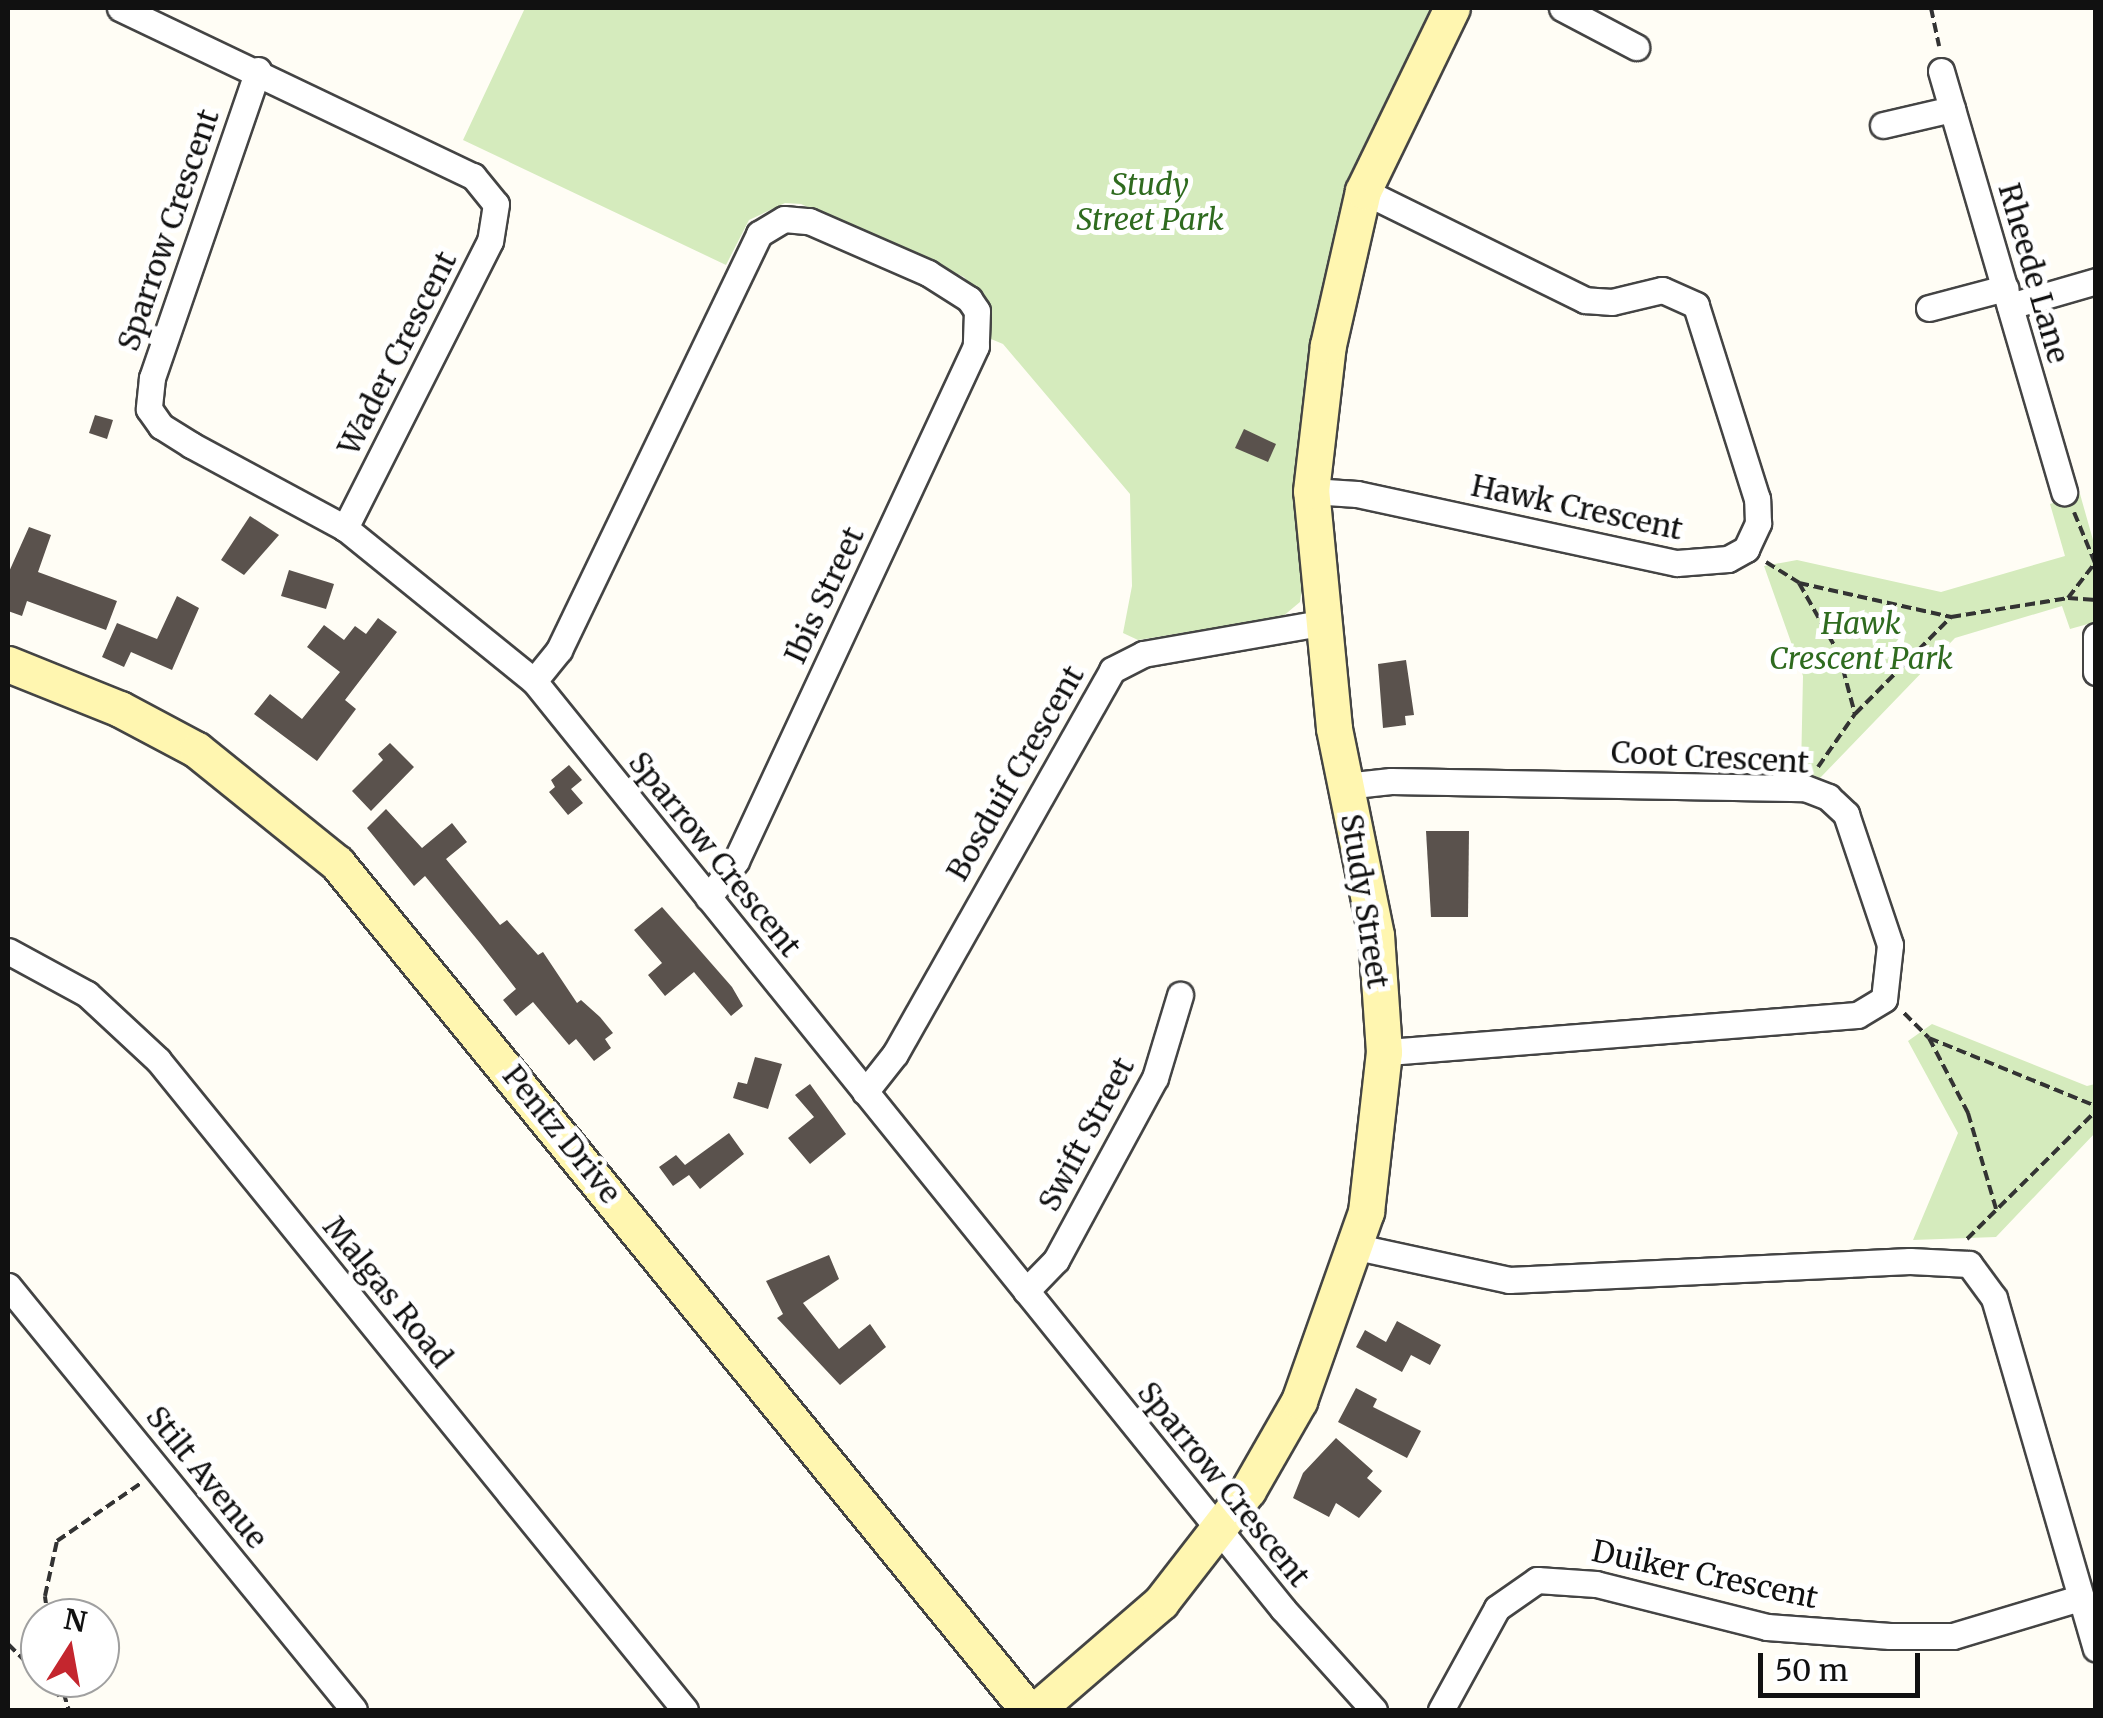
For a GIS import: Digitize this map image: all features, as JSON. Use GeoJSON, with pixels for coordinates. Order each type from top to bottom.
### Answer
{"type":"FeatureCollection","features":[{"type":"Feature","properties":{"kind":"street"},"geometry":{"type":"LineString","coordinates":[[120,8],[258,70]]}},
{"type":"Feature","properties":{"kind":"street","name":"Study Street"},"geometry":{"type":"LineString","coordinates":[[1036,1710],[1161,1602],[1220,1529],[1299,1402],[1356,1247],[1371,1182],[1384,1052],[1374,917],[1345,786],[1320,623],[1311,491],[1330,331],[1362,191],[1452,8]]}},
{"type":"Feature","properties":{"kind":"street"},"geometry":{"type":"LineString","coordinates":[[1562,8],[1636,47]]}},
{"type":"Feature","properties":{"kind":"street","name":"Wader Crescent"},"geometry":{"type":"LineString","coordinates":[[258,70],[480,181],[496,204],[490,241],[345,528]]}},
{"type":"Feature","properties":{"kind":"street","name":"Sparrow Crescent"},"geometry":{"type":"LineString","coordinates":[[258,70],[152,378],[148,409],[161,426],[191,446],[345,528],[534,682],[1220,1529],[1374,1710]]}},
{"type":"Feature","properties":{"kind":"street","name":"Rheede Lane"},"geometry":{"type":"LineString","coordinates":[[1941,71],[2064,492]]}},
{"type":"Feature","properties":{"kind":"street"},"geometry":{"type":"LineString","coordinates":[[1883,125],[1952,108]]}},
{"type":"Feature","properties":{"kind":"street"},"geometry":{"type":"LineString","coordinates":[[1362,191],[1575,296],[1599,303],[1662,290],[1696,305],[1758,499],[1758,523],[1746,550]]}},
{"type":"Feature","properties":{"kind":"street","name":"Ibis Street"},"geometry":{"type":"LineString","coordinates":[[534,682],[559,650],[759,234],[794,218],[960,289],[977,312],[976,346],[736,861],[708,898]]}},
{"type":"Feature","properties":{"kind":"street"},"geometry":{"type":"LineString","coordinates":[[1928,308],[2096,281]]}},
{"type":"Feature","properties":{"kind":"street","name":"Hawk Crescent"},"geometry":{"type":"LineString","coordinates":[[1311,491],[1356,494],[1677,564],[1714,564],[1746,550]]}},
{"type":"Feature","properties":{"kind":"street","name":"Bosduif Crescent"},"geometry":{"type":"LineString","coordinates":[[865,1092],[895,1054],[1112,670],[1144,654],[1320,623]]}},
{"type":"Feature","properties":{"kind":"street"},"geometry":{"type":"LineString","coordinates":[[2094,640],[2096,672]]}},
{"type":"Feature","properties":{"kind":"street","name":"Pentz Drive"},"geometry":{"type":"LineString","coordinates":[[8,664],[120,708],[197,750],[337,862],[1028,1710]]}},
{"type":"Feature","properties":{"kind":"street","name":"Coot Crescent"},"geometry":{"type":"LineString","coordinates":[[1345,786],[1391,782],[1808,790],[1836,803],[1855,832],[1890,945],[1884,999]]}},
{"type":"Feature","properties":{"kind":"street","name":"Malgas Road"},"geometry":{"type":"LineString","coordinates":[[8,952],[87,994],[158,1060],[685,1710]]}},
{"type":"Feature","properties":{"kind":"street","name":"Swift Street"},"geometry":{"type":"LineString","coordinates":[[1026,1291],[1056,1260],[1155,1078],[1180,995]]}},
{"type":"Feature","properties":{"kind":"street"},"geometry":{"type":"LineString","coordinates":[[1384,1052],[1857,1015],[1884,999]]}},
{"type":"Feature","properties":{"kind":"street"},"geometry":{"type":"LineString","coordinates":[[1356,1247],[1509,1280],[1956,1260],[1978,1271],[1994,1298],[2096,1648]]}},
{"type":"Feature","properties":{"kind":"street","name":"Stilt Avenue"},"geometry":{"type":"LineString","coordinates":[[8,1286],[354,1710]]}},
{"type":"Feature","properties":{"kind":"street","name":"Duiker Crescent"},"geometry":{"type":"LineString","coordinates":[[1441,1710],[1498,1608],[1536,1580],[1582,1582],[1767,1627],[1934,1637],[2080,1598]]}},
{"type":"Feature","properties":{"kind":"path"},"geometry":{"type":"LineString","coordinates":[[1931,8],[1941,71]]}},
{"type":"Feature","properties":{"kind":"path"},"geometry":{"type":"LineString","coordinates":[[2064,492],[2096,563],[2068,598]]}},
{"type":"Feature","properties":{"kind":"path"},"geometry":{"type":"LineString","coordinates":[[1746,550],[1799,583],[1951,618],[2068,598],[2096,600]]}},
{"type":"Feature","properties":{"kind":"path"},"geometry":{"type":"LineString","coordinates":[[1799,583],[1839,654],[1854,714]]}},
{"type":"Feature","properties":{"kind":"path"},"geometry":{"type":"LineString","coordinates":[[1808,790],[1854,714],[1951,618]]}},
{"type":"Feature","properties":{"kind":"path"},"geometry":{"type":"LineString","coordinates":[[1884,999],[1929,1038],[2096,1109],[1996,1208],[1956,1260]]}},
{"type":"Feature","properties":{"kind":"path"},"geometry":{"type":"LineString","coordinates":[[1929,1038],[1973,1125],[1996,1208]]}},
{"type":"Feature","properties":{"kind":"path"},"geometry":{"type":"LineString","coordinates":[[44,1598],[57,1541],[160,1470]]}},
{"type":"Feature","properties":{"kind":"path"},"geometry":{"type":"LineString","coordinates":[[63,1700],[68,1710]]}},
{"type":"Feature","properties":{"kind":"green space","name":"Study Street Park"},"geometry":{"type":"Polygon","coordinates":[[[525,8],[1438,8],[1375,129],[1300,602],[1282,617],[1138,640],[1123,633],[1132,586],[1130,494],[1003,344],[991,339],[990,310],[964,277],[801,204],[785,203],[749,220],[726,265],[463,140],[525,8]]]}},
{"type":"Feature","properties":{"kind":"green space","name":"Hawk Crescent Park"},"geometry":{"type":"Polygon","coordinates":[[[2080,494],[2095,547],[2095,622],[2070,629],[2062,606],[1955,638],[1820,778],[1801,770],[1803,676],[1764,566],[1797,560],[1941,592],[2065,556],[2050,504],[2080,494]]]}},
{"type":"Feature","properties":{"kind":"green space"},"geometry":{"type":"Polygon","coordinates":[[[1932,1024],[2087,1086],[2095,1084],[2095,1133],[1996,1237],[1913,1240],[1958,1133],[1908,1041],[1932,1024]]]}},
{"type":"Feature","properties":{"kind":"building"},"geometry":{"type":"Polygon","coordinates":[[[95,415],[113,420],[107,439],[89,433],[95,415]]]}},
{"type":"Feature","properties":{"kind":"building"},"geometry":{"type":"Polygon","coordinates":[[[1244,429],[1276,444],[1268,462],[1235,448],[1244,429]]]}},
{"type":"Feature","properties":{"kind":"building"},"geometry":{"type":"Polygon","coordinates":[[[250,516],[279,535],[244,575],[221,560],[250,516]]]}},
{"type":"Feature","properties":{"kind":"building"},"geometry":{"type":"Polygon","coordinates":[[[29,527],[51,535],[38,572],[117,601],[106,630],[27,601],[22,616],[8,611],[8,574],[29,527]]]}},
{"type":"Feature","properties":{"kind":"building"},"geometry":{"type":"Polygon","coordinates":[[[289,570],[334,584],[326,609],[281,596],[289,570]]]}},
{"type":"Feature","properties":{"kind":"building"},"geometry":{"type":"Polygon","coordinates":[[[177,596],[199,608],[172,670],[131,652],[124,667],[102,657],[117,623],[157,639],[177,596]]]}},
{"type":"Feature","properties":{"kind":"building"},"geometry":{"type":"Polygon","coordinates":[[[378,618],[397,632],[345,700],[356,709],[317,761],[254,714],[270,694],[302,719],[340,672],[307,647],[324,625],[344,640],[355,626],[366,634],[378,618]]]}},
{"type":"Feature","properties":{"kind":"building"},"geometry":{"type":"Polygon","coordinates":[[[1406,660],[1414,715],[1405,716],[1406,725],[1383,728],[1378,664],[1406,660]]]}},
{"type":"Feature","properties":{"kind":"building"},"geometry":{"type":"Polygon","coordinates":[[[390,743],[414,767],[371,811],[352,791],[383,760],[378,754],[390,743]]]}},
{"type":"Feature","properties":{"kind":"building"},"geometry":{"type":"Polygon","coordinates":[[[569,765],[582,780],[571,789],[583,803],[568,815],[549,792],[555,787],[551,780],[569,765]]]}},
{"type":"Feature","properties":{"kind":"building"},"geometry":{"type":"Polygon","coordinates":[[[386,809],[422,848],[452,823],[467,842],[446,859],[500,925],[507,920],[538,955],[543,952],[577,1003],[581,1000],[600,1017],[613,1033],[605,1039],[611,1048],[594,1061],[576,1039],[569,1045],[533,1002],[516,1016],[503,1000],[516,989],[480,943],[425,876],[414,886],[367,828],[386,809]]]}},
{"type":"Feature","properties":{"kind":"building"},"geometry":{"type":"Polygon","coordinates":[[[1426,831],[1469,831],[1468,917],[1431,917],[1426,831]]]}},
{"type":"Feature","properties":{"kind":"building"},"geometry":{"type":"Polygon","coordinates":[[[662,907],[732,987],[743,1006],[731,1016],[694,972],[665,996],[648,975],[662,963],[634,930],[662,907]]]}},
{"type":"Feature","properties":{"kind":"building"},"geometry":{"type":"Polygon","coordinates":[[[755,1057],[782,1064],[768,1109],[733,1098],[738,1082],[747,1084],[755,1057]]]}},
{"type":"Feature","properties":{"kind":"building"},"geometry":{"type":"Polygon","coordinates":[[[810,1084],[846,1134],[810,1164],[788,1138],[814,1117],[795,1095],[810,1084]]]}},
{"type":"Feature","properties":{"kind":"building"},"geometry":{"type":"Polygon","coordinates":[[[729,1133],[744,1154],[700,1189],[689,1175],[673,1186],[659,1167],[676,1155],[685,1165],[729,1133]]]}},
{"type":"Feature","properties":{"kind":"building"},"geometry":{"type":"Polygon","coordinates":[[[829,1255],[839,1279],[803,1303],[839,1349],[870,1324],[886,1347],[840,1385],[777,1318],[783,1314],[766,1281],[829,1255]]]}},
{"type":"Feature","properties":{"kind":"building"},"geometry":{"type":"Polygon","coordinates":[[[1397,1321],[1441,1345],[1430,1365],[1411,1355],[1402,1372],[1356,1347],[1365,1330],[1386,1342],[1397,1321]]]}},
{"type":"Feature","properties":{"kind":"building"},"geometry":{"type":"Polygon","coordinates":[[[1356,1388],[1377,1399],[1373,1407],[1421,1431],[1407,1458],[1338,1422],[1356,1388]]]}},
{"type":"Feature","properties":{"kind":"building"},"geometry":{"type":"Polygon","coordinates":[[[1336,1438],[1373,1471],[1367,1478],[1382,1491],[1359,1518],[1336,1503],[1329,1517],[1293,1498],[1303,1473],[1336,1438]]]}}]}
